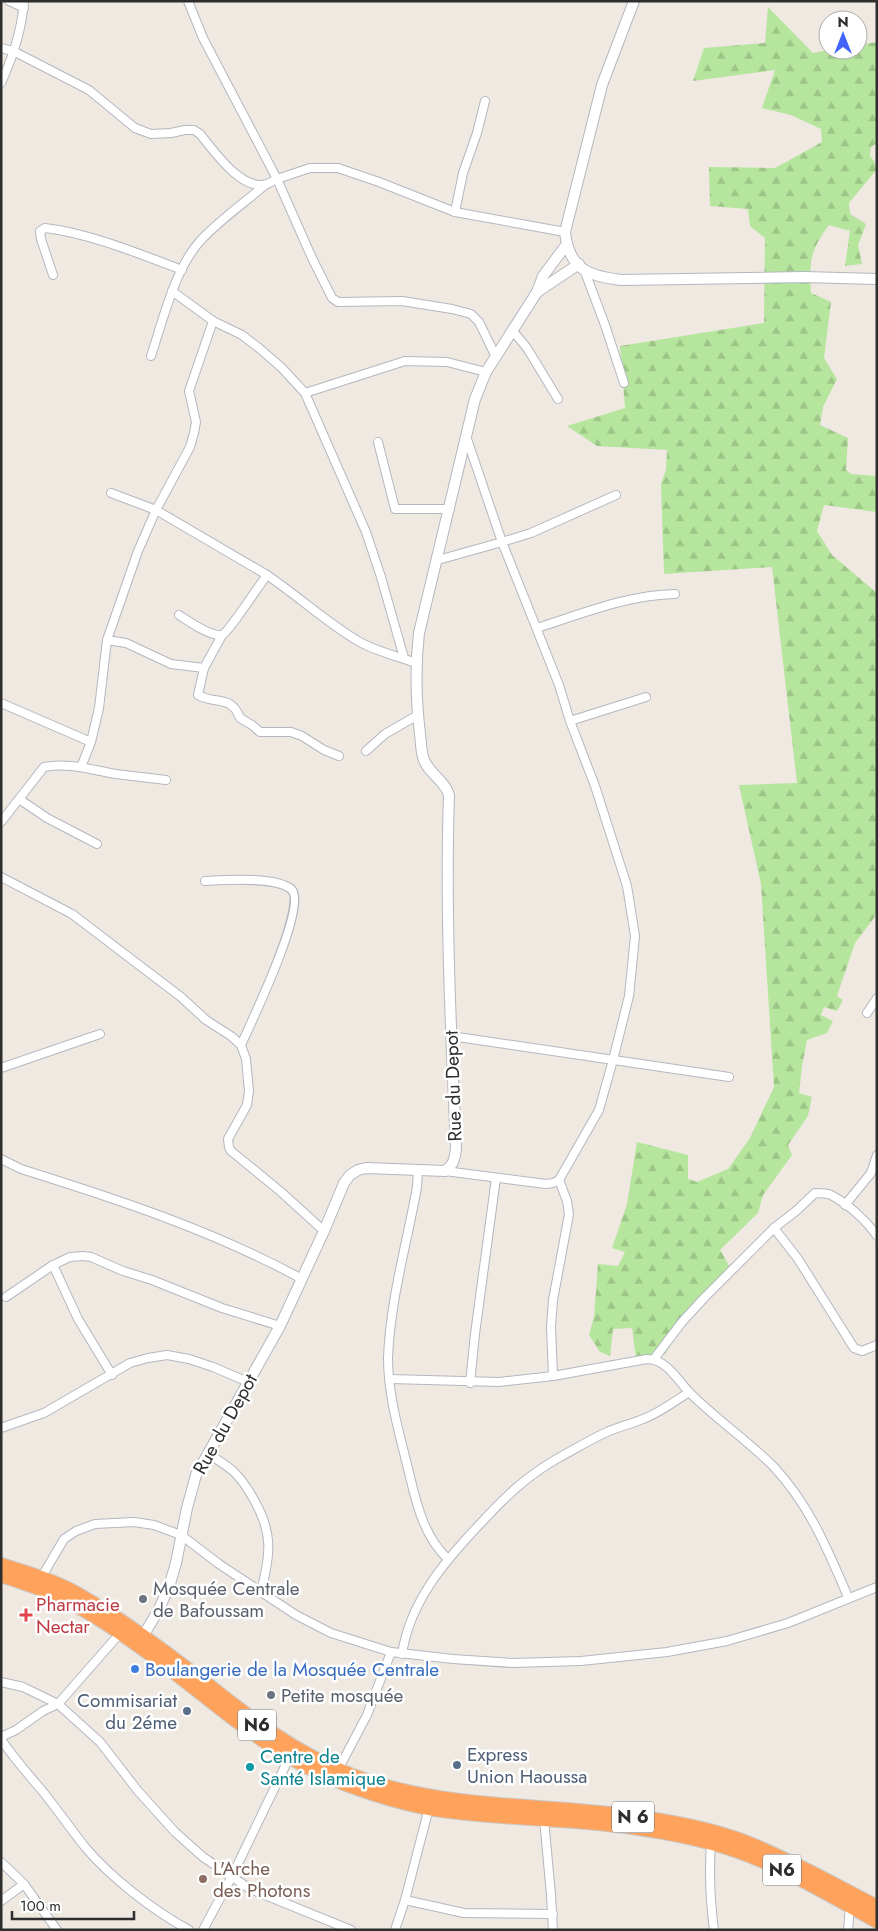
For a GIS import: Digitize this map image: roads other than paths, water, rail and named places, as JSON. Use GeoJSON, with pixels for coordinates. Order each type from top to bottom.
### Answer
{"type":"FeatureCollection","features":[{"type":"Feature","properties":{"kind":"highway","name":"N6"},"geometry":{"type":"LineString","coordinates":[[1,1564],[78,1594],[140,1641],[250,1732],[292,1752],[387,1787],[431,1798],[544,1814]]}},
{"type":"Feature","properties":{"kind":"highway","name":"N6"},"geometry":{"type":"LineString","coordinates":[[1,1576],[68,1601],[124,1630]]}},
{"type":"Feature","properties":{"kind":"highway","name":"N6"},"geometry":{"type":"LineString","coordinates":[[292,1752],[348,1785],[391,1799],[429,1808],[473,1814],[544,1814]]}},
{"type":"Feature","properties":{"kind":"highway","name":"N 6"},"geometry":{"type":"LineString","coordinates":[[544,1814],[610,1824],[648,1824],[716,1838]]}},
{"type":"Feature","properties":{"kind":"highway","name":"N6"},"geometry":{"type":"LineString","coordinates":[[716,1838],[853,1901],[877,1906]]}},
{"type":"Feature","properties":{"kind":"highway","name":"N6"},"geometry":{"type":"LineString","coordinates":[[853,1901],[877,1921]]}},
{"type":"Feature","properties":{"kind":"street"},"geometry":{"type":"LineString","coordinates":[[1,83],[9,67],[24,5],[9,1]]}},
{"type":"Feature","properties":{"kind":"street"},"geometry":{"type":"LineString","coordinates":[[188,1],[203,38],[277,179],[332,298],[338,302],[402,301],[471,314],[479,322],[496,357]]}},
{"type":"Feature","properties":{"kind":"street"},"geometry":{"type":"LineString","coordinates":[[624,383],[606,325],[586,272],[571,255],[566,244],[565,232],[602,85],[634,1]]}},
{"type":"Feature","properties":{"kind":"street"},"geometry":{"type":"LineString","coordinates":[[1,48],[13,51],[89,90],[135,128],[151,134],[194,130],[200,134],[235,175],[247,183],[265,185]]}},
{"type":"Feature","properties":{"kind":"street"},"geometry":{"type":"LineString","coordinates":[[455,212],[463,173],[477,133],[485,101]]}},
{"type":"Feature","properties":{"kind":"street"},"geometry":{"type":"LineString","coordinates":[[151,356],[172,291],[182,270],[200,242],[265,185],[310,168],[338,168],[380,182],[455,212],[565,232]]}},
{"type":"Feature","properties":{"kind":"street"},"geometry":{"type":"LineString","coordinates":[[53,275],[41,239],[40,231],[45,228],[93,239],[145,255],[182,270]]}},
{"type":"Feature","properties":{"kind":"street"},"geometry":{"type":"LineString","coordinates":[[537,292],[543,276],[566,244]]}},
{"type":"Feature","properties":{"kind":"street"},"geometry":{"type":"LineString","coordinates":[[537,292],[578,264]]}},
{"type":"Feature","properties":{"kind":"street"},"geometry":{"type":"LineString","coordinates":[[586,272],[604,278],[621,280],[804,277],[877,279]]}},
{"type":"Feature","properties":{"kind":"street"},"geometry":{"type":"LineString","coordinates":[[172,291],[213,321],[242,335],[259,348],[282,368],[304,393],[366,532],[404,658]]}},
{"type":"Feature","properties":{"kind":"street","name":"Rue du Depot"},"geometry":{"type":"LineString","coordinates":[[140,1641],[158,1611],[169,1587],[196,1475],[280,1326],[324,1232],[340,1192],[350,1175],[366,1168],[444,1171],[451,1167],[454,1160],[456,1148],[447,865],[449,795],[447,787],[426,764],[423,758],[418,715],[416,663],[420,633],[433,573],[438,560],[458,466],[475,399],[486,372],[537,292]]}},
{"type":"Feature","properties":{"kind":"street"},"geometry":{"type":"LineString","coordinates":[[81,767],[99,708],[107,640],[138,551],[156,510],[190,447],[196,422],[189,391],[213,321]]}},
{"type":"Feature","properties":{"kind":"street"},"geometry":{"type":"LineString","coordinates":[[512,330],[527,348],[558,399]]}},
{"type":"Feature","properties":{"kind":"street"},"geometry":{"type":"LineString","coordinates":[[304,393],[406,361],[447,362],[486,372]]}},
{"type":"Feature","properties":{"kind":"street"},"geometry":{"type":"LineString","coordinates":[[444,1171],[546,1184],[558,1180],[599,1110],[629,996],[635,936],[627,886],[595,786],[570,721],[560,684],[502,542],[466,436]]}},
{"type":"Feature","properties":{"kind":"street"},"geometry":{"type":"LineString","coordinates":[[378,442],[395,509],[450,509]]}},
{"type":"Feature","properties":{"kind":"street"},"geometry":{"type":"LineString","coordinates":[[111,493],[156,510],[267,575],[296,595],[333,625],[360,642],[416,663]]}},
{"type":"Feature","properties":{"kind":"street"},"geometry":{"type":"LineString","coordinates":[[438,560],[531,533],[616,495]]}},
{"type":"Feature","properties":{"kind":"street"},"geometry":{"type":"LineString","coordinates":[[267,575],[229,630],[222,635],[204,668],[198,695],[227,702],[237,710],[240,718],[252,724],[260,732],[291,732],[339,756]]}},
{"type":"Feature","properties":{"kind":"street"},"geometry":{"type":"LineString","coordinates":[[537,628],[631,599],[654,594],[675,594]]}},
{"type":"Feature","properties":{"kind":"street"},"geometry":{"type":"LineString","coordinates":[[179,615],[210,633],[222,635]]}},
{"type":"Feature","properties":{"kind":"street"},"geometry":{"type":"LineString","coordinates":[[107,640],[126,643],[170,664],[204,668]]}},
{"type":"Feature","properties":{"kind":"street"},"geometry":{"type":"LineString","coordinates":[[570,721],[646,697]]}},
{"type":"Feature","properties":{"kind":"street"},"geometry":{"type":"LineString","coordinates":[[1,703],[90,742]]}},
{"type":"Feature","properties":{"kind":"street"},"geometry":{"type":"LineString","coordinates":[[366,752],[385,734],[418,715]]}},
{"type":"Feature","properties":{"kind":"street"},"geometry":{"type":"LineString","coordinates":[[1,822],[44,767],[52,765],[81,767],[116,774],[166,780]]}},
{"type":"Feature","properties":{"kind":"street"},"geometry":{"type":"LineString","coordinates":[[19,799],[47,818],[97,844]]}},
{"type":"Feature","properties":{"kind":"street"},"geometry":{"type":"LineString","coordinates":[[1,877],[72,914],[181,997],[206,1020],[231,1036],[241,1045],[246,1059],[249,1091],[247,1106],[228,1139],[229,1147],[231,1151],[280,1191],[324,1232]]}},
{"type":"Feature","properties":{"kind":"street"},"geometry":{"type":"LineString","coordinates":[[204,882],[254,880],[277,884],[291,889],[294,894],[295,902],[284,945],[241,1045]]}},
{"type":"Feature","properties":{"kind":"street"},"geometry":{"type":"LineString","coordinates":[[867,1013],[877,998]]}},
{"type":"Feature","properties":{"kind":"street"},"geometry":{"type":"LineString","coordinates":[[1,1068],[100,1034]]}},
{"type":"Feature","properties":{"kind":"street"},"geometry":{"type":"LineString","coordinates":[[451,1036],[729,1077]]}},
{"type":"Feature","properties":{"kind":"street"},"geometry":{"type":"LineString","coordinates":[[845,1205],[871,1173],[877,1154]]}},
{"type":"Feature","properties":{"kind":"street"},"geometry":{"type":"LineString","coordinates":[[1,1160],[21,1169],[149,1212],[245,1250],[302,1279]]}},
{"type":"Feature","properties":{"kind":"street"},"geometry":{"type":"LineString","coordinates":[[418,1169],[417,1187],[391,1323],[388,1360],[396,1422],[418,1505],[427,1531],[437,1549],[448,1558]]}},
{"type":"Feature","properties":{"kind":"street"},"geometry":{"type":"LineString","coordinates":[[470,1383],[496,1178]]}},
{"type":"Feature","properties":{"kind":"street"},"geometry":{"type":"LineString","coordinates":[[553,1376],[551,1327],[553,1300],[569,1214],[567,1201],[558,1180]]}},
{"type":"Feature","properties":{"kind":"street"},"geometry":{"type":"LineString","coordinates":[[654,1359],[682,1322],[705,1297],[774,1228],[815,1193],[830,1194],[869,1224],[877,1236]]}},
{"type":"Feature","properties":{"kind":"street"},"geometry":{"type":"LineString","coordinates":[[774,1228],[798,1259],[854,1348],[862,1351],[877,1345]]}},
{"type":"Feature","properties":{"kind":"street"},"geometry":{"type":"LineString","coordinates":[[6,1297],[53,1265],[70,1257],[83,1256],[92,1257],[123,1271],[152,1280],[222,1308],[280,1326]]}},
{"type":"Feature","properties":{"kind":"street"},"geometry":{"type":"LineString","coordinates":[[53,1265],[78,1319],[112,1375]]}},
{"type":"Feature","properties":{"kind":"street"},"geometry":{"type":"LineString","coordinates":[[1,1428],[44,1413],[130,1363],[148,1358],[167,1355],[189,1359],[213,1366],[248,1382]]}},
{"type":"Feature","properties":{"kind":"street"},"geometry":{"type":"LineString","coordinates":[[390,1379],[470,1383],[499,1382],[553,1376],[654,1359],[680,1379],[689,1392],[742,1436],[768,1461],[803,1503],[823,1538],[848,1598]]}},
{"type":"Feature","properties":{"kind":"street"},"geometry":{"type":"LineString","coordinates":[[402,1654],[404,1639],[410,1621],[422,1596],[448,1558],[516,1487],[531,1474],[608,1432],[644,1419],[689,1392]]}},
{"type":"Feature","properties":{"kind":"street"},"geometry":{"type":"LineString","coordinates":[[207,1453],[235,1473],[248,1489],[264,1516],[269,1541],[267,1569],[261,1591]]}},
{"type":"Feature","properties":{"kind":"street"},"geometry":{"type":"LineString","coordinates":[[41,1578],[64,1539],[76,1531],[96,1524],[134,1522],[154,1525],[181,1535],[219,1564],[296,1615],[331,1632],[402,1654],[512,1663],[581,1661],[667,1652],[736,1638],[788,1623],[877,1587]]}},
{"type":"Feature","properties":{"kind":"street"},"geometry":{"type":"LineString","coordinates":[[124,1630],[58,1704],[1,1738],[10,1754],[43,1792],[86,1848],[124,1885],[168,1919],[189,1930]]}},
{"type":"Feature","properties":{"kind":"street"},"geometry":{"type":"LineString","coordinates":[[338,1770],[367,1715],[391,1652]]}},
{"type":"Feature","properties":{"kind":"street"},"geometry":{"type":"LineString","coordinates":[[2,1681],[23,1687],[58,1704],[100,1742],[138,1791],[175,1832],[203,1857],[250,1889],[351,1930]]}},
{"type":"Feature","properties":{"kind":"street"},"geometry":{"type":"LineString","coordinates":[[203,1930],[232,1876],[292,1752]]}},
{"type":"Feature","properties":{"kind":"street"},"geometry":{"type":"LineString","coordinates":[[395,1930],[405,1900],[429,1808]]}},
{"type":"Feature","properties":{"kind":"street"},"geometry":{"type":"LineString","coordinates":[[544,1814],[553,1930]]}},
{"type":"Feature","properties":{"kind":"street"},"geometry":{"type":"LineString","coordinates":[[714,1930],[710,1890],[716,1838]]}},
{"type":"Feature","properties":{"kind":"street"},"geometry":{"type":"LineString","coordinates":[[1,1862],[24,1884],[57,1930]]}},
{"type":"Feature","properties":{"kind":"street"},"geometry":{"type":"LineString","coordinates":[[1,1901],[24,1884]]}},
{"type":"Feature","properties":{"kind":"street"},"geometry":{"type":"LineString","coordinates":[[405,1900],[464,1913],[552,1914]]}},
{"type":"Feature","properties":{"kind":"street"},"geometry":{"type":"LineString","coordinates":[[848,1930],[853,1901]]}},
{"type":"Feature","properties":{"kind":"place","name":"Mosquée Centrale de Bafoussam"},"geometry":{"type":"Point","coordinates":[143,1599]}},
{"type":"Feature","properties":{"kind":"place","name":"Pharmacie Nectar"},"geometry":{"type":"Point","coordinates":[26,1615]}},
{"type":"Feature","properties":{"kind":"place","name":"Boulangerie de la Mosquée Centrale"},"geometry":{"type":"Point","coordinates":[135,1669]}},
{"type":"Feature","properties":{"kind":"place","name":"Petite mosquée"},"geometry":{"type":"Point","coordinates":[271,1695]}},
{"type":"Feature","properties":{"kind":"place","name":"Commisariat du 2éme"},"geometry":{"type":"Point","coordinates":[187,1711]}},
{"type":"Feature","properties":{"kind":"place","name":"Express Union Haoussa"},"geometry":{"type":"Point","coordinates":[457,1765]}},
{"type":"Feature","properties":{"kind":"place","name":"Centre de Santé Islamique"},"geometry":{"type":"Point","coordinates":[250,1767]}},
{"type":"Feature","properties":{"kind":"place","name":"L'Arche des Photons"},"geometry":{"type":"Point","coordinates":[203,1879]}}]}
